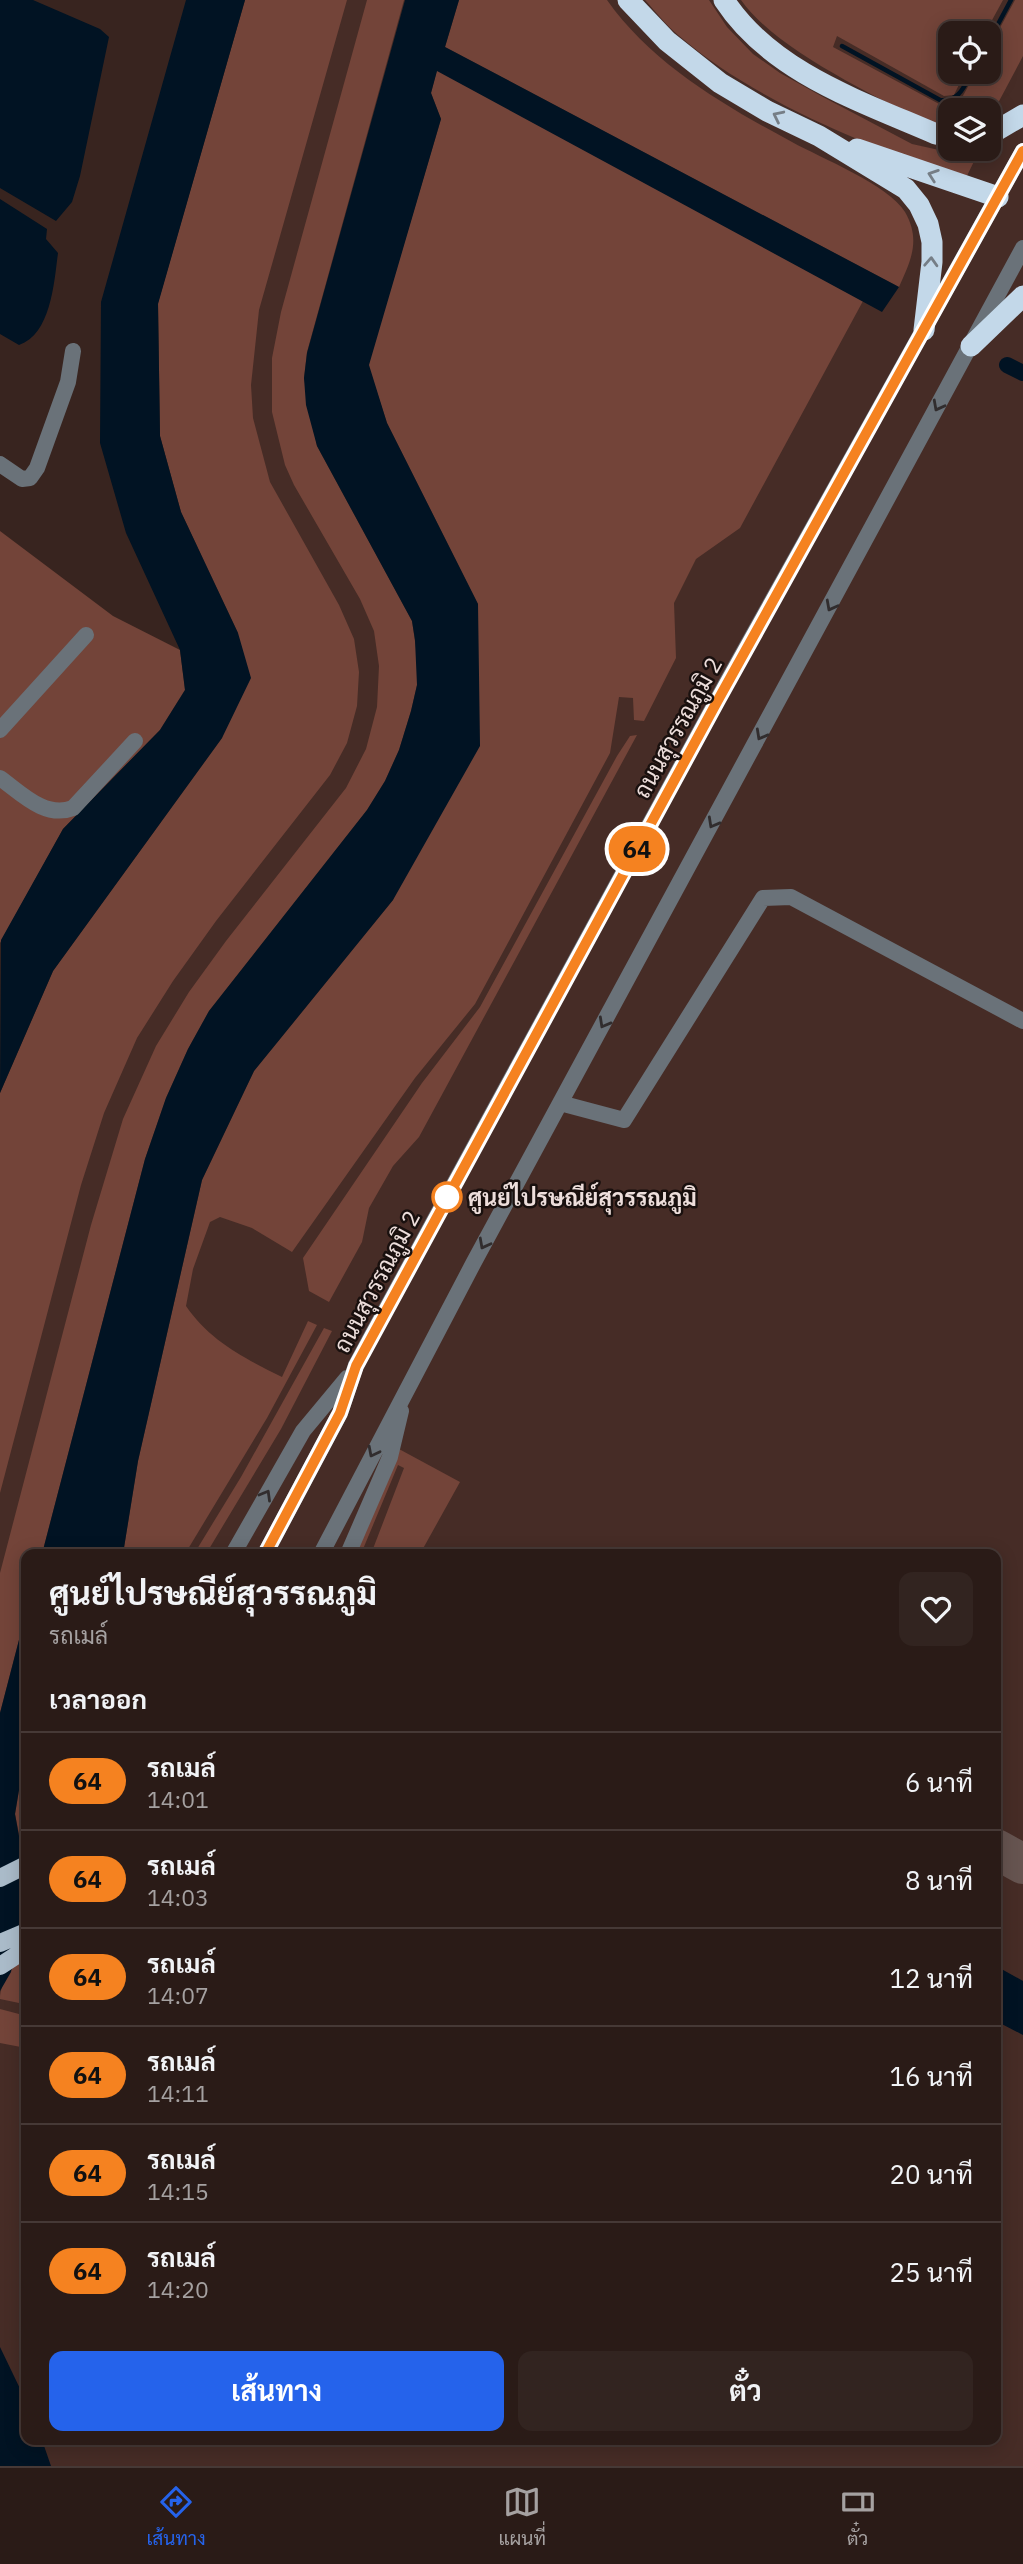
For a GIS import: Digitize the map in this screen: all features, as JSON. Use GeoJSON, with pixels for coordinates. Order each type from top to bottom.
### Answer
{"type":"FeatureCollection","features":[{"type":"Feature","properties":{"kind":"highway"},"geometry":{"type":"LineString","coordinates":[[628,0],[667,41],[720,83],[766,111],[820,136],[998,197]]}},
{"type":"Feature","properties":{"kind":"highway"},"geometry":{"type":"LineString","coordinates":[[724,0],[736,18],[785,61],[828,86],[938,134]]}},
{"type":"Feature","properties":{"kind":"highway"},"geometry":{"type":"LineString","coordinates":[[1001,128],[1023,115]]}},
{"type":"Feature","properties":{"kind":"highway"},"geometry":{"type":"LineString","coordinates":[[820,136],[906,189],[919,205],[928,224],[932,242],[924,330]]}},
{"type":"Feature","properties":{"kind":"highway"},"geometry":{"type":"LineString","coordinates":[[971,346],[1023,296]]}},
{"type":"Feature","properties":{"kind":"main road"},"geometry":{"type":"LineString","coordinates":[[0,1878],[21,1868]]}},
{"type":"Feature","properties":{"kind":"main road"},"geometry":{"type":"LineString","coordinates":[[0,1943],[21,1934]]}},
{"type":"Feature","properties":{"kind":"main road"},"geometry":{"type":"LineString","coordinates":[[0,1966],[21,1952]]}},
{"type":"Feature","properties":{"kind":"street","name":"ถนนสุวรรณภูมิ 2"},"geometry":{"type":"LineString","coordinates":[[268,1549],[340,1413],[356,1366],[722,692],[1023,151]]}},
{"type":"Feature","properties":{"kind":"street"},"geometry":{"type":"LineString","coordinates":[[324,1549],[405,1392],[1023,248]]}},
{"type":"Feature","properties":{"kind":"street"},"geometry":{"type":"LineString","coordinates":[[0,464],[22,479],[30,478],[37,468],[68,382],[73,351]]}},
{"type":"Feature","properties":{"kind":"street"},"geometry":{"type":"LineString","coordinates":[[0,730],[86,635]]}},
{"type":"Feature","properties":{"kind":"street"},"geometry":{"type":"LineString","coordinates":[[0,778],[40,807],[63,812],[73,808],[135,741]]}},
{"type":"Feature","properties":{"kind":"street"},"geometry":{"type":"LineString","coordinates":[[561,1103],[624,1120],[763,898],[791,897],[1023,1021]]}},
{"type":"Feature","properties":{"kind":"street"},"geometry":{"type":"LineString","coordinates":[[236,1549],[303,1431],[356,1366]]}},
{"type":"Feature","properties":{"kind":"street"},"geometry":{"type":"LineString","coordinates":[[350,1549],[390,1457],[405,1392]]}},
{"type":"Feature","properties":{"kind":"shaded area"},"geometry":{"type":"Polygon","coordinates":[[[245,0],[347,0],[259,310],[251,385],[253,418],[270,482],[339,605],[354,639],[359,672],[357,706],[347,743],[330,775],[216,921],[137,1038],[104,1113],[81,1185],[0,1493],[0,1093],[53,971],[222,738],[238,633],[181,512],[160,436],[158,303],[245,0]]]}},
{"type":"Feature","properties":{"kind":"shaded area"},"geometry":{"type":"Polygon","coordinates":[[[282,0],[1023,0],[1023,2466],[0,2466],[0,1258],[149,901],[282,0]]]}},
{"type":"Feature","properties":{"kind":"shaded area"},"geometry":{"type":"Polygon","coordinates":[[[367,0],[404,0],[307,352],[304,378],[317,446],[412,621],[418,662],[417,685],[411,711],[399,750],[385,781],[367,810],[209,1011],[166,1098],[145,1159],[43,1549],[21,1549],[21,1632],[0,1713],[0,1573],[91,1225],[123,1119],[156,1046],[189,992],[346,788],[366,749],[377,707],[379,666],[374,631],[360,599],[294,485],[285,465],[272,412],[272,358],[281,312],[367,0]]]}},
{"type":"Feature","properties":{"kind":"shaded area"},"geometry":{"type":"Polygon","coordinates":[[[459,0],[607,0],[645,44],[691,82],[767,128],[870,182],[897,202],[910,222],[913,241],[910,259],[899,287],[445,47],[459,0]]]}},
{"type":"Feature","properties":{"kind":"shaded area"},"geometry":{"type":"Polygon","coordinates":[[[645,0],[709,0],[727,27],[753,54],[780,73],[912,144],[938,150],[938,161],[974,161],[964,182],[852,137],[778,102],[710,60],[665,23],[645,0]]]}},
{"type":"Feature","properties":{"kind":"shaded area"},"geometry":{"type":"Polygon","coordinates":[[[741,0],[1003,0],[992,21],[938,21],[938,84],[959,84],[954,95],[944,96],[837,36],[833,47],[938,103],[938,127],[931,126],[828,70],[778,37],[757,19],[741,0]]]}},
{"type":"Feature","properties":{"kind":"shaded area"},"geometry":{"type":"Polygon","coordinates":[[[1015,0],[1023,0],[1023,56],[1001,98],[962,98],[969,84],[1001,84],[1001,26],[1015,0]]]}},
{"type":"Feature","properties":{"kind":"shaded area"},"geometry":{"type":"Polygon","coordinates":[[[437,70],[863,301],[740,528],[696,559],[674,603],[676,658],[644,721],[634,720],[633,698],[619,697],[610,753],[475,1004],[415,1078],[292,1252],[252,1228],[220,1217],[210,1222],[193,1269],[186,1306],[206,1329],[241,1355],[282,1377],[308,1321],[317,1325],[267,1418],[188,1549],[124,1549],[138,1461],[202,1180],[254,1071],[393,900],[478,604],[387,423],[368,365],[441,119],[431,93],[437,70]]]}},
{"type":"Feature","properties":{"kind":"shaded area"},"geometry":{"type":"Polygon","coordinates":[[[0,531],[113,616],[180,650],[185,690],[160,730],[63,829],[0,943],[0,531]]]}},
{"type":"Feature","properties":{"kind":"shaded area"},"geometry":{"type":"Polygon","coordinates":[[[637,735],[419,1137],[393,1166],[369,1208],[362,1242],[329,1302],[309,1291],[303,1258],[422,1083],[480,1007],[617,756],[630,736],[637,735]]]}},
{"type":"Feature","properties":{"kind":"shaded area"},"geometry":{"type":"Polygon","coordinates":[[[324,1328],[332,1331],[281,1429],[209,1549],[197,1549],[241,1477],[324,1328]]]}},
{"type":"Feature","properties":{"kind":"shaded area"},"geometry":{"type":"Polygon","coordinates":[[[399,1449],[460,1482],[423,1549],[373,1549],[404,1468],[398,1465],[363,1549],[355,1549],[399,1449]]]}},
{"type":"Feature","properties":{"kind":"shaded area"},"geometry":{"type":"Polygon","coordinates":[[[21,1778],[19,1834],[15,1814],[21,1778]]]}},
{"type":"Feature","properties":{"kind":"shaded area"},"geometry":{"type":"Polygon","coordinates":[[[21,1960],[19,2003],[0,1999],[2,1986],[21,1960]]]}},
{"type":"Feature","properties":{"kind":"shaded area"},"geometry":{"type":"Polygon","coordinates":[[[0,2009],[21,2013],[21,2047],[0,2043],[0,2009]]]}},
{"type":"Feature","properties":{"kind":"water"},"geometry":{"type":"Polygon","coordinates":[[[0,0],[33,0],[100,29],[109,37],[80,176],[72,202],[56,221],[0,188],[0,0]]]}},
{"type":"Feature","properties":{"kind":"water"},"geometry":{"type":"Polygon","coordinates":[[[186,0],[245,0],[158,304],[160,436],[181,512],[238,633],[251,678],[222,738],[53,971],[0,1093],[1,940],[63,829],[160,730],[185,690],[180,650],[126,533],[100,443],[101,302],[186,0]]]}},
{"type":"Feature","properties":{"kind":"water"},"geometry":{"type":"Polygon","coordinates":[[[405,0],[459,0],[445,47],[899,287],[882,312],[437,71],[431,93],[441,119],[369,365],[387,423],[478,604],[480,746],[393,900],[254,1071],[202,1180],[138,1461],[124,1549],[43,1549],[145,1159],[166,1098],[209,1011],[367,810],[385,781],[399,750],[417,685],[412,621],[317,446],[306,405],[304,378],[307,353],[405,0]]]}},
{"type":"Feature","properties":{"kind":"water"},"geometry":{"type":"Polygon","coordinates":[[[0,199],[47,229],[46,239],[58,253],[52,292],[44,319],[30,339],[19,345],[0,334],[0,199]]]}},
{"type":"Feature","properties":{"kind":"water"},"geometry":{"type":"Polygon","coordinates":[[[21,1632],[21,1778],[15,1814],[21,1847],[21,1922],[11,1972],[0,1991],[0,1713],[21,1632]]]}},
{"type":"Feature","properties":{"kind":"water"},"geometry":{"type":"Polygon","coordinates":[[[1001,1969],[1023,1981],[1023,2035],[1001,2024],[1001,1969]]]}},
{"type":"Feature","properties":{"kind":"water"},"geometry":{"type":"Polygon","coordinates":[[[0,2347],[21,2391],[21,2445],[44,2445],[51,2466],[0,2466],[0,2347]]]}},
{"type":"Feature","properties":{"kind":"waterway"},"geometry":{"type":"LineString","coordinates":[[1000,21],[1011,0]]}},
{"type":"Feature","properties":{"kind":"waterway"},"geometry":{"type":"LineString","coordinates":[[842,46],[940,100],[952,99],[965,84]]}},
{"type":"Feature","properties":{"kind":"waterway"},"geometry":{"type":"LineString","coordinates":[[1007,365],[1023,373]]}},
{"type":"Feature","properties":{"kind":"taxiway"},"geometry":{"type":"LineString","coordinates":[[1001,1852],[1023,1864]]}},
{"type":"Feature","properties":{"kind":"bus line","name":"64"},"geometry":{"type":"LineString","coordinates":[[268,1549],[340,1413],[356,1366],[718,700],[1023,151]]}},
{"type":"Feature","properties":{"kind":"place","name":"ศูนย์ไปรษณีย์สุวรรณภูมิ"},"geometry":{"type":"Point","coordinates":[447,1197]}}]}
